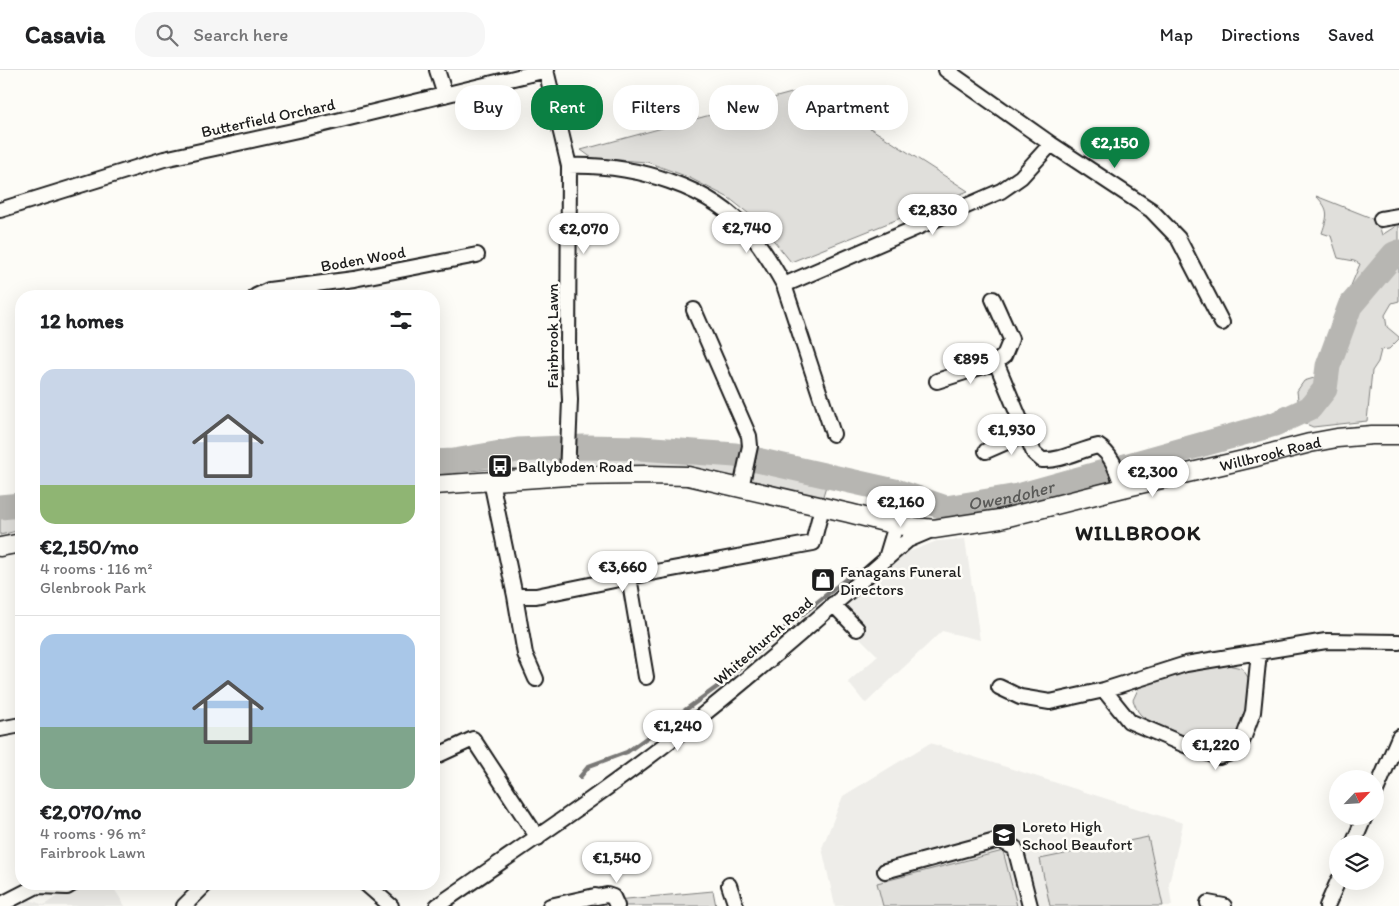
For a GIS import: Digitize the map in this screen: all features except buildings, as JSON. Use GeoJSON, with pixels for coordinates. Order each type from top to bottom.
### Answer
{"type":"FeatureCollection","features":[{"type":"Feature","properties":{"kind":"main road","name":"Willbrook Road"},"geometry":{"type":"LineString","coordinates":[[902,526],[934,529],[1000,519],[1121,482],[1252,458],[1319,441],[1372,435],[1399,435]]}},
{"type":"Feature","properties":{"kind":"main road"},"geometry":{"type":"LineString","coordinates":[[440,485],[567,476],[646,474],[688,476],[902,526]]}},
{"type":"Feature","properties":{"kind":"main road"},"geometry":{"type":"LineString","coordinates":[[0,547],[15,544]]}},
{"type":"Feature","properties":{"kind":"street"},"geometry":{"type":"LineString","coordinates":[[437,70],[445,95]]}},
{"type":"Feature","properties":{"kind":"street","name":"Butterfield Orchard"},"geometry":{"type":"LineString","coordinates":[[0,210],[164,159],[316,126],[547,70]]}},
{"type":"Feature","properties":{"kind":"street","name":"Fairbrook Lawn"},"geometry":{"type":"LineString","coordinates":[[547,70],[569,166],[568,356],[570,400],[567,476]]}},
{"type":"Feature","properties":{"kind":"street"},"geometry":{"type":"LineString","coordinates":[[946,70],[1051,144],[1151,210],[1178,238],[1222,324]]}},
{"type":"Feature","properties":{"kind":"street"},"geometry":{"type":"LineString","coordinates":[[784,285],[1000,191],[1021,177],[1051,144]]}},
{"type":"Feature","properties":{"kind":"street"},"geometry":{"type":"LineString","coordinates":[[569,166],[641,172],[684,186],[727,211],[752,236],[784,285],[833,434]]}},
{"type":"Feature","properties":{"kind":"street"},"geometry":{"type":"LineString","coordinates":[[1381,219],[1399,216]]}},
{"type":"Feature","properties":{"kind":"street","name":"Boden Wood"},"geometry":{"type":"LineString","coordinates":[[269,290],[354,279],[477,255]]}},
{"type":"Feature","properties":{"kind":"street"},"geometry":{"type":"LineString","coordinates":[[937,382],[996,362],[1004,356],[1011,339],[993,299]]}},
{"type":"Feature","properties":{"kind":"street"},"geometry":{"type":"LineString","coordinates":[[694,310],[749,436],[749,449],[741,488]]}},
{"type":"Feature","properties":{"kind":"street"},"geometry":{"type":"LineString","coordinates":[[996,362],[1034,453],[1042,460],[1054,460],[1085,448],[1098,446],[1107,451],[1121,482]]}},
{"type":"Feature","properties":{"kind":"street"},"geometry":{"type":"LineString","coordinates":[[986,451],[1025,434]]}},
{"type":"Feature","properties":{"kind":"street"},"geometry":{"type":"LineString","coordinates":[[491,481],[525,654],[536,680]]}},
{"type":"Feature","properties":{"kind":"street"},"geometry":{"type":"LineString","coordinates":[[515,596],[536,596],[820,542],[822,507]]}},
{"type":"Feature","properties":{"kind":"street"},"geometry":{"type":"LineString","coordinates":[[886,558],[902,526]]}},
{"type":"Feature","properties":{"kind":"street","name":"Whitechurch Road"},"geometry":{"type":"LineString","coordinates":[[437,906],[538,838],[687,728],[908,540],[934,529]]}},
{"type":"Feature","properties":{"kind":"street"},"geometry":{"type":"LineString","coordinates":[[629,577],[646,677]]}},
{"type":"Feature","properties":{"kind":"street"},"geometry":{"type":"LineString","coordinates":[[833,604],[857,629]]}},
{"type":"Feature","properties":{"kind":"street"},"geometry":{"type":"LineString","coordinates":[[999,686],[1020,697],[1050,702],[1104,690],[1186,664],[1326,641],[1399,642]]}},
{"type":"Feature","properties":{"kind":"street"},"geometry":{"type":"LineString","coordinates":[[1104,690],[1129,722],[1184,745],[1219,756],[1238,750],[1253,712],[1259,652]]}},
{"type":"Feature","properties":{"kind":"street"},"geometry":{"type":"LineString","coordinates":[[0,729],[15,726]]}},
{"type":"Feature","properties":{"kind":"street"},"geometry":{"type":"LineString","coordinates":[[1384,772],[1399,737]]}},
{"type":"Feature","properties":{"kind":"street"},"geometry":{"type":"LineString","coordinates":[[440,754],[473,739],[538,838]]}},
{"type":"Feature","properties":{"kind":"street"},"geometry":{"type":"LineString","coordinates":[[885,871],[999,840],[1015,848],[1030,906]]}},
{"type":"Feature","properties":{"kind":"street"},"geometry":{"type":"LineString","coordinates":[[729,884],[736,906]]}},
{"type":"Feature","properties":{"kind":"street"},"geometry":{"type":"LineString","coordinates":[[0,905],[30,890]]}},
{"type":"Feature","properties":{"kind":"street"},"geometry":{"type":"LineString","coordinates":[[184,906],[200,890]]}},
{"type":"Feature","properties":{"kind":"street"},"geometry":{"type":"LineString","coordinates":[[373,890],[391,906]]}},
{"type":"Feature","properties":{"kind":"street"},"geometry":{"type":"LineString","coordinates":[[1327,906],[1334,890]]}},
{"type":"Feature","properties":{"kind":"street"},"geometry":{"type":"LineString","coordinates":[[550,906],[607,896],[613,897],[617,906]]}},
{"type":"Feature","properties":{"kind":"street"},"geometry":{"type":"LineString","coordinates":[[1208,903],[1224,906]]}},
{"type":"Feature","properties":{"kind":"shaded area"},"geometry":{"type":"Polygon","coordinates":[[[788,94],[788,130],[873,130],[968,191],[791,262],[758,221],[729,198],[688,177],[647,162],[592,158],[581,150],[655,130],[699,130],[699,118],[709,115],[709,130],[778,130],[778,97],[788,94]]]}},
{"type":"Feature","properties":{"kind":"shaded area"},"geometry":{"type":"Polygon","coordinates":[[[1316,196],[1369,217],[1379,225],[1382,235],[1399,224],[1399,241],[1392,244],[1379,255],[1355,289],[1370,294],[1390,267],[1399,263],[1399,301],[1392,303],[1385,315],[1387,327],[1399,339],[1389,349],[1381,350],[1378,362],[1372,371],[1367,421],[1313,427],[1306,424],[1302,419],[1315,414],[1319,401],[1304,404],[1296,412],[1297,391],[1304,381],[1314,378],[1326,368],[1336,314],[1360,264],[1338,258],[1331,236],[1322,233],[1326,222],[1326,209],[1316,196]]]}},
{"type":"Feature","properties":{"kind":"shaded area"},"geometry":{"type":"Polygon","coordinates":[[[584,447],[640,448],[735,455],[829,476],[820,506],[741,487],[567,474],[564,466],[538,470],[503,468],[440,473],[440,450],[518,450],[584,447]]]}},
{"type":"Feature","properties":{"kind":"shaded area"},"geometry":{"type":"Polygon","coordinates":[[[15,506],[15,531],[0,535],[0,507],[15,506]]]}},
{"type":"Feature","properties":{"kind":"shaded area"},"geometry":{"type":"Polygon","coordinates":[[[965,539],[980,640],[942,631],[866,703],[864,702],[848,682],[878,656],[836,614],[906,553],[937,541],[965,539]]]}},
{"type":"Feature","properties":{"kind":"shaded area"},"geometry":{"type":"Polygon","coordinates":[[[1223,664],[1242,668],[1249,679],[1243,723],[1237,736],[1230,741],[1216,744],[1188,737],[1153,723],[1137,710],[1133,700],[1139,687],[1178,673],[1223,664]]]}},
{"type":"Feature","properties":{"kind":"shaded area","name":"Loreto High School Beaufort"},"geometry":{"type":"Polygon","coordinates":[[[930,743],[1183,823],[1169,884],[1172,906],[835,906],[822,848],[843,796],[930,743]]]}},
{"type":"Feature","properties":{"kind":"shaded area"},"geometry":{"type":"Polygon","coordinates":[[[1148,837],[1163,906],[1050,906],[1040,859],[1148,837]]]}},
{"type":"Feature","properties":{"kind":"shaded area"},"geometry":{"type":"Polygon","coordinates":[[[1003,851],[1017,906],[883,906],[877,883],[1003,851]]]}},
{"type":"Feature","properties":{"kind":"shaded area"},"geometry":{"type":"Polygon","coordinates":[[[67,890],[115,890],[125,906],[6,906],[22,897],[44,905],[67,890]]]}},
{"type":"Feature","properties":{"kind":"shaded area"},"geometry":{"type":"Polygon","coordinates":[[[713,891],[716,906],[619,906],[616,900],[713,891]]]}},
{"type":"Feature","properties":{"kind":"waterway","name":"Owendoher"},"geometry":{"type":"LineString","coordinates":[[440,462],[518,450],[584,447],[640,448],[735,455],[899,492],[946,508],[1018,496],[1275,424],[1310,408],[1325,389],[1328,366],[1350,306],[1394,254],[1399,252]]}},
{"type":"Feature","properties":{"kind":"waterway","name":"Owendoher"},"geometry":{"type":"LineString","coordinates":[[0,507],[15,506]]}},
{"type":"Feature","properties":{"kind":"waterway"},"geometry":{"type":"LineString","coordinates":[[580,777],[589,766],[627,752],[717,687],[774,637],[856,571]]}},
{"type":"Feature","properties":{"kind":"place","name":"Ballyboden Road"},"geometry":{"type":"Point","coordinates":[500,466]}},
{"type":"Feature","properties":{"kind":"place","name":"Fanagans Funeral Directors"},"geometry":{"type":"Point","coordinates":[823,580]}},
{"type":"Feature","properties":{"kind":"place","name":"Loreto High School Beaufort"},"geometry":{"type":"Point","coordinates":[1004,835]}},
{"type":"Feature","properties":{"kind":"district","name":"WILLBROOK"},"geometry":{"type":"Point","coordinates":[1138,532]}}]}
